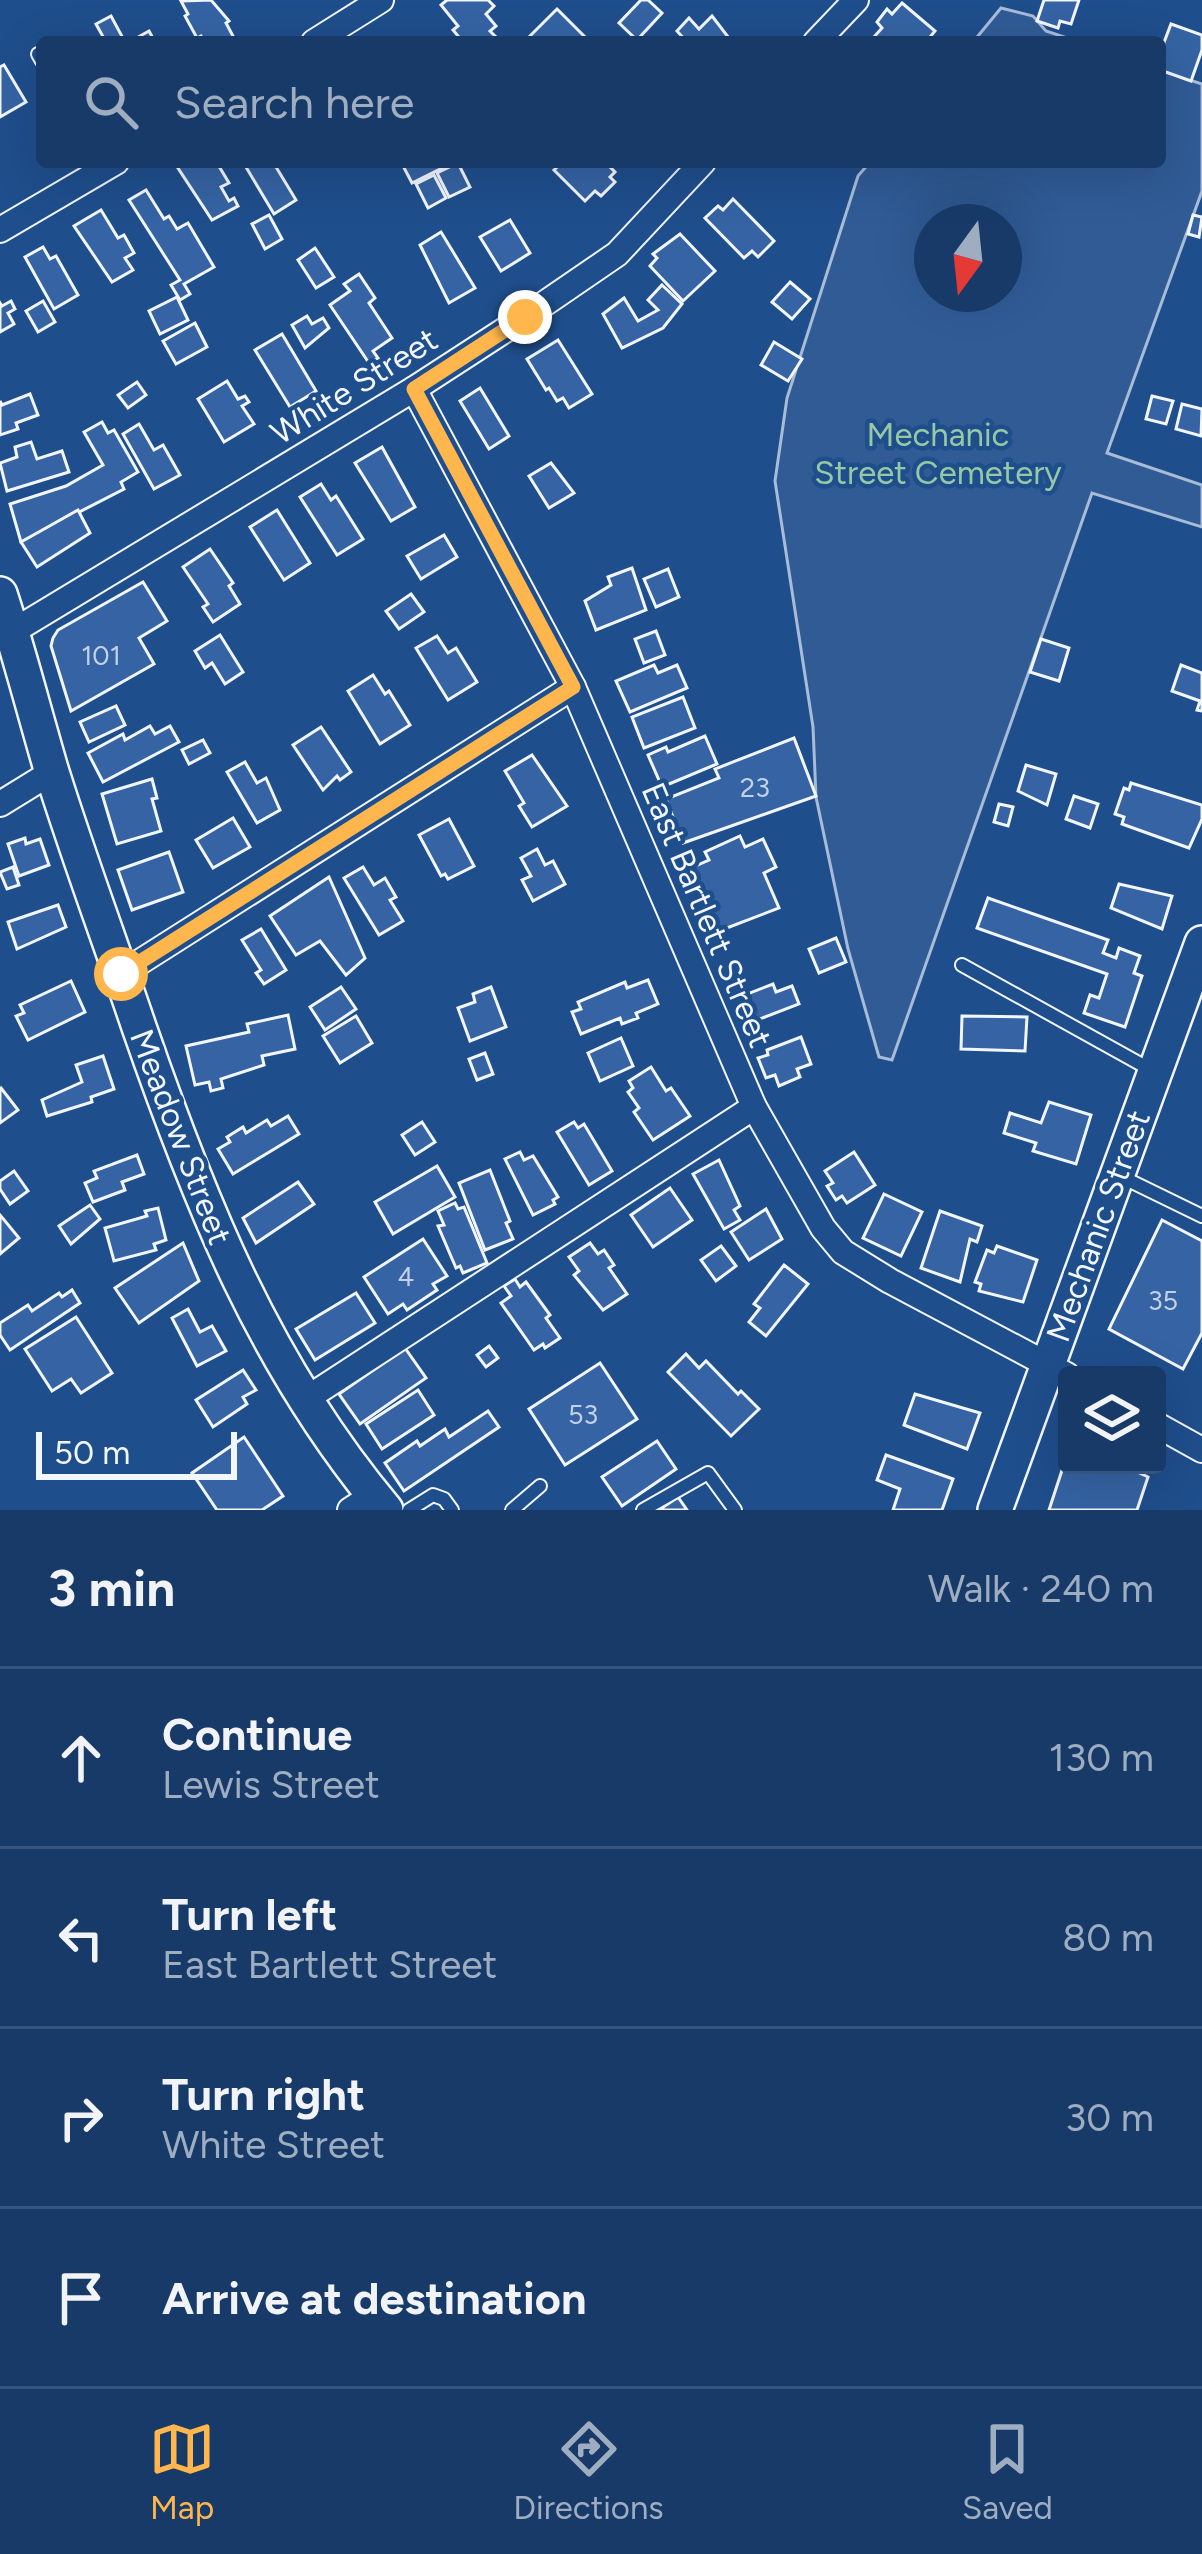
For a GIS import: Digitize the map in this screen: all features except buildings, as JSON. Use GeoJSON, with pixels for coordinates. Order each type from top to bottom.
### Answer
{"type":"FeatureCollection","features":[{"type":"Feature","properties":{"kind":"street"},"geometry":{"type":"LineString","coordinates":[[324,36],[381,0]]}},
{"type":"Feature","properties":{"kind":"street"},"geometry":{"type":"LineString","coordinates":[[822,36],[856,0]]}},
{"type":"Feature","properties":{"kind":"street"},"geometry":{"type":"LineString","coordinates":[[0,230],[103,168]]}},
{"type":"Feature","properties":{"kind":"street","name":"White Street"},"geometry":{"type":"LineString","coordinates":[[12,632],[414,389],[616,254],[697,168]]}},
{"type":"Feature","properties":{"kind":"street","name":"East Bartlett Street"},"geometry":{"type":"LineString","coordinates":[[414,389],[573,687],[754,1108],[823,1228],[843,1252],[1058,1370]]}},
{"type":"Feature","properties":{"kind":"street","name":"Meadow Street"},"geometry":{"type":"LineString","coordinates":[[0,594],[52,772],[176,1135],[237,1281],[303,1400],[370,1505]]}},
{"type":"Feature","properties":{"kind":"street"},"geometry":{"type":"LineString","coordinates":[[121,974],[573,687]]}},
{"type":"Feature","properties":{"kind":"street"},"geometry":{"type":"LineString","coordinates":[[0,804],[52,772]]}},
{"type":"Feature","properties":{"kind":"street","name":"Mechanic Street"},"geometry":{"type":"LineString","coordinates":[[1059,1366],[1117,1174],[1198,964]]}},
{"type":"Feature","properties":{"kind":"street"},"geometry":{"type":"LineString","coordinates":[[303,1400],[754,1108]]}},
{"type":"Feature","properties":{"kind":"street","name":"Mechanic Street"},"geometry":{"type":"LineString","coordinates":[[995,1510],[1058,1370]]}},
{"type":"Feature","properties":{"kind":"street"},"geometry":{"type":"LineString","coordinates":[[1166,1430],[1202,1450]]}},
{"type":"Feature","properties":{"kind":"lane"},"geometry":{"type":"LineString","coordinates":[[962,965],[1154,1072]]}},
{"type":"Feature","properties":{"kind":"lane"},"geometry":{"type":"LineString","coordinates":[[1117,1174],[1202,1216]]}},
{"type":"Feature","properties":{"kind":"lane"},"geometry":{"type":"LineString","coordinates":[[643,1510],[708,1473],[735,1510]]}},
{"type":"Feature","properties":{"kind":"lane"},"geometry":{"type":"LineString","coordinates":[[512,1510],[540,1486]]}},
{"type":"Feature","properties":{"kind":"lane"},"geometry":{"type":"LineString","coordinates":[[409,1510],[434,1495],[452,1510]]}},
{"type":"Feature","properties":{"kind":"green space"},"geometry":{"type":"Polygon","coordinates":[[[1001,8],[1033,16],[1046,31],[1061,36],[978,36],[1001,8]]]}},
{"type":"Feature","properties":{"kind":"green space","name":"Mechanic Street Cemetery"},"geometry":{"type":"Polygon","coordinates":[[[1166,72],[1202,84],[1202,191],[1107,453],[1202,485],[1202,527],[1092,493],[892,1060],[879,1057],[848,949],[816,797],[813,727],[775,481],[787,398],[858,176],[865,168],[1166,168],[1166,72]]]}},
{"type":"Feature","properties":{"kind":"route"},"geometry":{"type":"LineString","coordinates":[[121,974],[573,687],[414,389],[525,317]]}}]}
